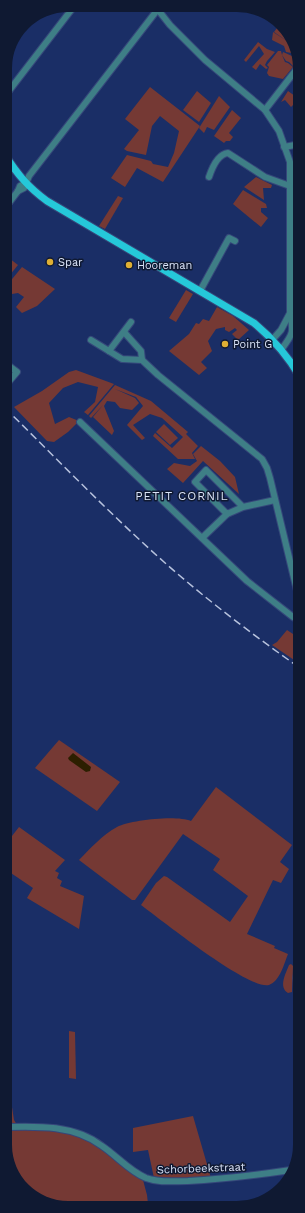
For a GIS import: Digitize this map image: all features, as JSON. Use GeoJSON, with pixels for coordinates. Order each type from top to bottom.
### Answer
{"type":"FeatureCollection","features":[{"type":"Feature","properties":{"kind":"main road"},"geometry":{"type":"LineString","coordinates":[[12,165],[32,190],[60,210],[254,324],[272,340],[293,365]]}},
{"type":"Feature","properties":{"kind":"street"},"geometry":{"type":"LineString","coordinates":[[12,87],[70,12]]}},
{"type":"Feature","properties":{"kind":"street"},"geometry":{"type":"LineString","coordinates":[[12,199],[20,186],[26,183],[30,175],[154,12]]}},
{"type":"Feature","properties":{"kind":"street"},"geometry":{"type":"LineString","coordinates":[[160,12],[205,60],[265,110],[279,131],[290,162],[290,313],[292,333],[281,350]]}},
{"type":"Feature","properties":{"kind":"street"},"geometry":{"type":"LineString","coordinates":[[265,110],[293,74]]}},
{"type":"Feature","properties":{"kind":"street"},"geometry":{"type":"LineString","coordinates":[[284,147],[293,145]]}},
{"type":"Feature","properties":{"kind":"street"},"geometry":{"type":"LineString","coordinates":[[209,177],[220,156],[228,153],[265,177],[290,186]]}},
{"type":"Feature","properties":{"kind":"street"},"geometry":{"type":"LineString","coordinates":[[200,291],[229,238],[235,241]]}},
{"type":"Feature","properties":{"kind":"street"},"geometry":{"type":"LineString","coordinates":[[272,340],[282,330],[290,313]]}},
{"type":"Feature","properties":{"kind":"street"},"geometry":{"type":"LineString","coordinates":[[109,351],[131,322]]}},
{"type":"Feature","properties":{"kind":"street"},"geometry":{"type":"LineString","coordinates":[[124,332],[141,350],[142,360]]}},
{"type":"Feature","properties":{"kind":"street"},"geometry":{"type":"LineString","coordinates":[[91,340],[122,359],[142,360],[158,375],[262,459],[267,468],[293,574]]}},
{"type":"Feature","properties":{"kind":"street"},"geometry":{"type":"LineString","coordinates":[[12,368],[17,372],[12,378]]}},
{"type":"Feature","properties":{"kind":"street"},"geometry":{"type":"LineString","coordinates":[[80,422],[247,581],[293,616]]}},
{"type":"Feature","properties":{"kind":"street"},"geometry":{"type":"LineString","coordinates":[[226,514],[195,482],[206,470],[243,507]]}},
{"type":"Feature","properties":{"kind":"street"},"geometry":{"type":"LineString","coordinates":[[202,538],[226,514],[243,507],[275,500]]}},
{"type":"Feature","properties":{"kind":"street","name":"Schorbeekstraat"},"geometry":{"type":"LineString","coordinates":[[12,1126],[47,1127],[82,1134],[100,1144],[133,1172],[157,1181],[193,1181],[245,1177],[287,1171]]}},
{"type":"Feature","properties":{"kind":"shaded area"},"geometry":{"type":"Polygon","coordinates":[[[277,28],[285,39],[274,32],[277,28]]]}},
{"type":"Feature","properties":{"kind":"shaded area"},"geometry":{"type":"Polygon","coordinates":[[[273,32],[285,40],[291,53],[286,52],[284,46],[272,40],[273,32]]]}},
{"type":"Feature","properties":{"kind":"shaded area"},"geometry":{"type":"Polygon","coordinates":[[[258,42],[267,49],[275,52],[267,61],[265,65],[268,68],[266,69],[260,64],[256,70],[252,67],[264,54],[259,46],[246,62],[244,60],[258,42]]]}},
{"type":"Feature","properties":{"kind":"shaded area"},"geometry":{"type":"Polygon","coordinates":[[[278,51],[281,51],[285,62],[293,67],[283,79],[269,76],[267,73],[269,67],[267,65],[278,51]]]}},
{"type":"Feature","properties":{"kind":"shaded area"},"geometry":{"type":"Polygon","coordinates":[[[283,52],[292,56],[293,66],[286,61],[282,55],[283,52]]]}},
{"type":"Feature","properties":{"kind":"shaded area"},"geometry":{"type":"Polygon","coordinates":[[[150,87],[200,126],[163,182],[137,168],[125,187],[111,178],[127,155],[151,161],[153,164],[168,167],[174,153],[179,131],[160,116],[152,126],[146,155],[124,149],[139,130],[125,119],[150,87]]]}},
{"type":"Feature","properties":{"kind":"shaded area"},"geometry":{"type":"Polygon","coordinates":[[[197,91],[211,103],[199,122],[183,110],[197,91]]]}},
{"type":"Feature","properties":{"kind":"shaded area"},"geometry":{"type":"Polygon","coordinates":[[[288,91],[293,95],[293,105],[291,107],[285,100],[281,102],[288,91]]]}},
{"type":"Feature","properties":{"kind":"shaded area"},"geometry":{"type":"Polygon","coordinates":[[[219,96],[230,107],[214,130],[207,127],[204,133],[199,128],[219,96]]]}},
{"type":"Feature","properties":{"kind":"shaded area"},"geometry":{"type":"Polygon","coordinates":[[[232,110],[241,118],[229,133],[233,137],[230,141],[226,141],[224,143],[214,136],[232,110]]]}},
{"type":"Feature","properties":{"kind":"shaded area"},"geometry":{"type":"Polygon","coordinates":[[[256,177],[272,185],[271,188],[263,188],[264,200],[244,187],[256,177]]]}},
{"type":"Feature","properties":{"kind":"shaded area"},"geometry":{"type":"Polygon","coordinates":[[[243,190],[266,204],[267,208],[261,208],[261,212],[268,218],[261,227],[233,204],[243,190]]]}},
{"type":"Feature","properties":{"kind":"shaded area"},"geometry":{"type":"Polygon","coordinates":[[[118,196],[123,198],[105,229],[99,226],[118,196]]]}},
{"type":"Feature","properties":{"kind":"shaded area"},"geometry":{"type":"Polygon","coordinates":[[[12,260],[18,265],[12,272],[12,260]]]}},
{"type":"Feature","properties":{"kind":"shaded area"},"geometry":{"type":"Polygon","coordinates":[[[22,267],[55,289],[37,306],[22,313],[16,307],[24,297],[18,293],[12,294],[12,279],[22,267]]]}},
{"type":"Feature","properties":{"kind":"shaded area"},"geometry":{"type":"Polygon","coordinates":[[[186,290],[193,294],[176,322],[169,318],[186,290]]]}},
{"type":"Feature","properties":{"kind":"shaded area"},"geometry":{"type":"Polygon","coordinates":[[[217,307],[233,316],[249,330],[238,340],[232,334],[237,330],[235,328],[229,332],[225,330],[225,327],[216,329],[208,341],[212,351],[201,362],[207,368],[199,375],[169,351],[189,334],[196,323],[199,324],[203,319],[209,321],[217,307]]]}},
{"type":"Feature","properties":{"kind":"shaded area"},"geometry":{"type":"Polygon","coordinates":[[[76,370],[114,384],[88,415],[84,412],[95,402],[98,387],[78,382],[63,388],[49,403],[55,424],[69,417],[79,421],[68,432],[54,442],[47,441],[14,407],[42,391],[69,372],[76,370]]]}},
{"type":"Feature","properties":{"kind":"shaded area"},"geometry":{"type":"Polygon","coordinates":[[[115,385],[151,401],[188,432],[186,434],[198,446],[192,453],[195,459],[178,459],[153,436],[155,433],[172,448],[183,437],[162,418],[150,414],[133,425],[145,438],[142,440],[127,425],[143,406],[136,397],[115,389],[135,398],[139,403],[132,410],[120,408],[115,402],[107,401],[104,406],[114,431],[112,435],[93,417],[103,405],[91,418],[89,416],[115,385]]]}},
{"type":"Feature","properties":{"kind":"shaded area"},"geometry":{"type":"Polygon","coordinates":[[[164,424],[178,438],[170,445],[156,432],[164,424]]]}},
{"type":"Feature","properties":{"kind":"shaded area"},"geometry":{"type":"Polygon","coordinates":[[[201,446],[220,461],[235,477],[239,494],[203,461],[183,483],[167,469],[174,463],[190,466],[197,461],[193,454],[201,446]]]}},
{"type":"Feature","properties":{"kind":"shaded area"},"geometry":{"type":"Polygon","coordinates":[[[287,630],[293,634],[293,659],[272,645],[277,642],[287,630]]]}},
{"type":"Feature","properties":{"kind":"shaded area"},"geometry":{"type":"Polygon","coordinates":[[[59,740],[120,782],[97,811],[35,768],[59,740]]]}},
{"type":"Feature","properties":{"kind":"shaded area"},"geometry":{"type":"Polygon","coordinates":[[[73,753],[91,767],[90,771],[86,772],[69,760],[68,758],[73,753]]]}},
{"type":"Feature","properties":{"kind":"shaded area"},"geometry":{"type":"Polygon","coordinates":[[[216,787],[292,845],[280,862],[289,869],[281,883],[273,880],[247,934],[275,946],[274,948],[288,954],[279,976],[269,985],[259,984],[225,966],[141,905],[156,883],[164,876],[230,922],[248,896],[213,870],[220,859],[183,834],[135,900],[132,900],[79,860],[106,834],[124,824],[143,820],[165,818],[191,821],[216,787]]]}},
{"type":"Feature","properties":{"kind":"shaded area"},"geometry":{"type":"Polygon","coordinates":[[[19,827],[65,860],[55,871],[59,873],[57,878],[62,881],[60,886],[84,896],[79,929],[27,898],[33,888],[12,874],[12,836],[19,827]]]}},
{"type":"Feature","properties":{"kind":"shaded area"},"geometry":{"type":"Polygon","coordinates":[[[291,964],[293,966],[292,992],[288,993],[283,984],[286,972],[291,964]]]}},
{"type":"Feature","properties":{"kind":"shaded area"},"geometry":{"type":"Polygon","coordinates":[[[69,1031],[75,1032],[76,1079],[69,1078],[69,1031]]]}},
{"type":"Feature","properties":{"kind":"shaded area"},"geometry":{"type":"Polygon","coordinates":[[[12,1107],[14,1120],[17,1125],[12,1125],[12,1107]]]}},
{"type":"Feature","properties":{"kind":"shaded area"},"geometry":{"type":"Polygon","coordinates":[[[193,1116],[211,1178],[177,1180],[154,1178],[148,1150],[133,1152],[133,1128],[193,1116]]]}},
{"type":"Feature","properties":{"kind":"shaded area"},"geometry":{"type":"Polygon","coordinates":[[[12,1129],[59,1131],[88,1139],[143,1180],[148,1201],[68,1201],[50,1198],[28,1185],[21,1176],[12,1152],[12,1129]]]}},
{"type":"Feature","properties":{"kind":"railway"},"geometry":{"type":"LineString","coordinates":[[12,415],[103,505],[164,562],[230,617],[293,663]]}},
{"type":"Feature","properties":{"kind":"place","name":"Spar"},"geometry":{"type":"Point","coordinates":[50,262]}},
{"type":"Feature","properties":{"kind":"place","name":"Hooreman"},"geometry":{"type":"Point","coordinates":[129,265]}},
{"type":"Feature","properties":{"kind":"place","name":"Point G"},"geometry":{"type":"Point","coordinates":[225,344]}},
{"type":"Feature","properties":{"kind":"district","name":"PETIT CORNIL"},"geometry":{"type":"Point","coordinates":[182,496]}}]}
